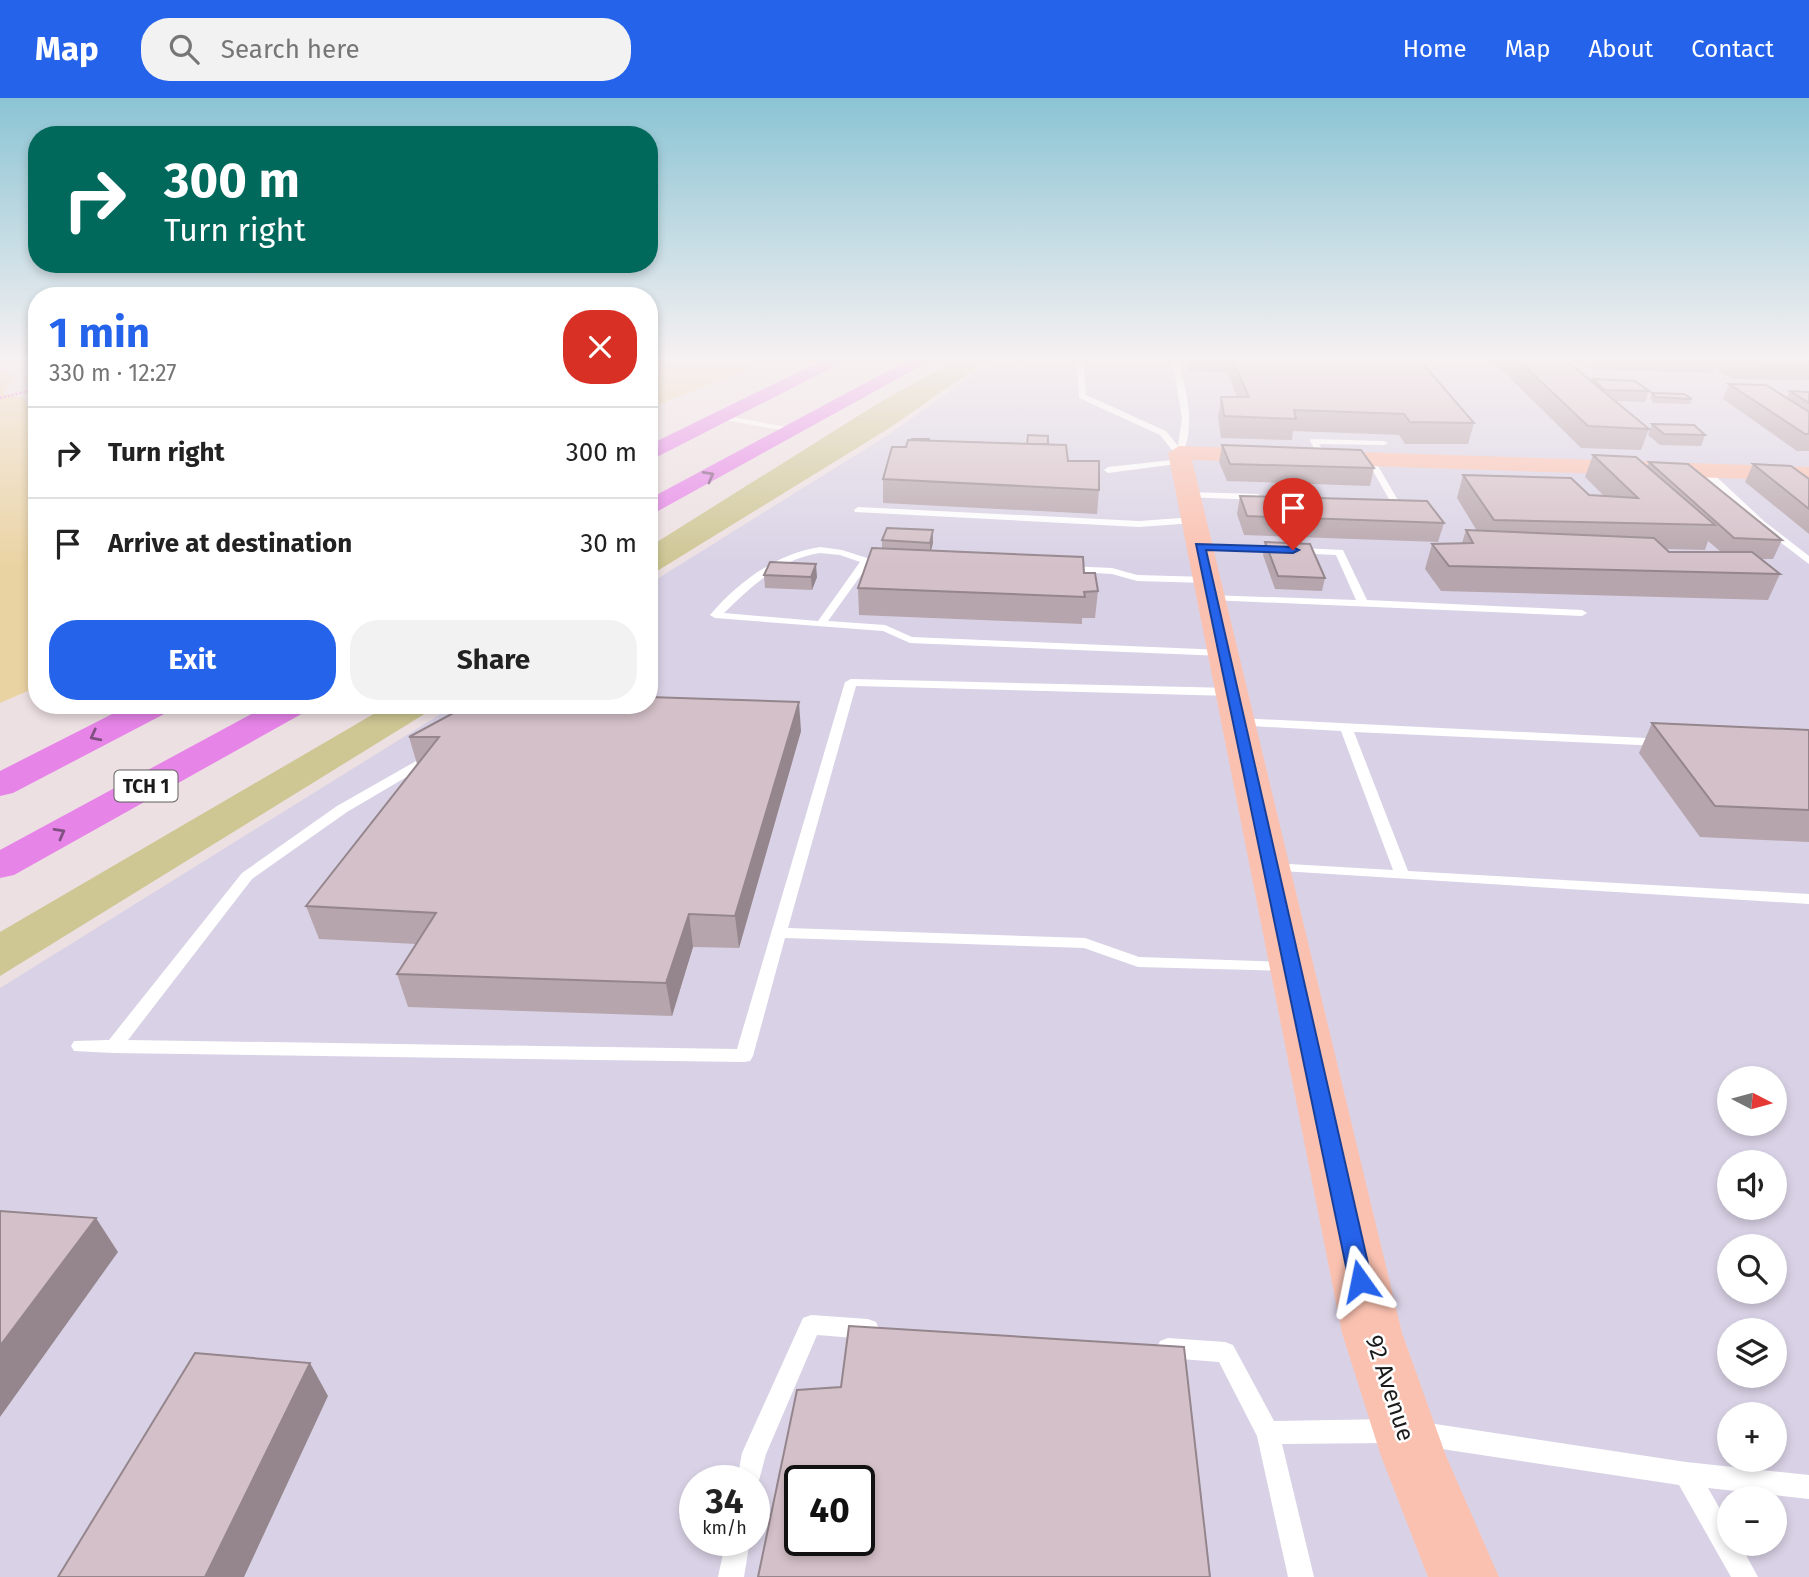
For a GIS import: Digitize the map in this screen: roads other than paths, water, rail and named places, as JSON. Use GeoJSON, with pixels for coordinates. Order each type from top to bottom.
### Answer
{"type":"FeatureCollection","features":[{"type":"Feature","properties":{"kind":"highway"},"geometry":{"type":"LineString","coordinates":[[658,449],[702,427]]}},
{"type":"Feature","properties":{"kind":"highway"},"geometry":{"type":"LineString","coordinates":[[658,504],[798,427]]}},
{"type":"Feature","properties":{"kind":"highway"},"geometry":{"type":"LineString","coordinates":[[0,785],[138,714]]}},
{"type":"Feature","properties":{"kind":"highway","name":"TCH 1"},"geometry":{"type":"LineString","coordinates":[[0,866],[277,714]]}},
{"type":"Feature","properties":{"kind":"street"},"geometry":{"type":"LineString","coordinates":[[1194,522],[1324,458],[1377,451],[1809,474]]}},
{"type":"Feature","properties":{"kind":"street","name":"92 Avenue"},"geometry":{"type":"LineString","coordinates":[[1194,522],[1372,1333],[1403,1431],[1439,1525],[1464,1577]]}},
{"type":"Feature","properties":{"kind":"lane"},"geometry":{"type":"LineString","coordinates":[[1150,427],[1163,433],[1194,522]]}},
{"type":"Feature","properties":{"kind":"lane"},"geometry":{"type":"LineString","coordinates":[[1186,427],[1194,522]]}},
{"type":"Feature","properties":{"kind":"lane"},"geometry":{"type":"LineString","coordinates":[[1368,501],[1395,502],[1377,451]]}},
{"type":"Feature","properties":{"kind":"lane"},"geometry":{"type":"LineString","coordinates":[[1108,470],[1194,522],[1363,603],[1582,613]]}},
{"type":"Feature","properties":{"kind":"lane"},"geometry":{"type":"LineString","coordinates":[[1704,470],[1762,524],[1809,561]]}},
{"type":"Feature","properties":{"kind":"lane"},"geometry":{"type":"LineString","coordinates":[[1057,569],[1112,571],[1137,578],[1194,522],[1272,498]]}},
{"type":"Feature","properties":{"kind":"lane"},"geometry":{"type":"LineString","coordinates":[[858,510],[1139,524],[1194,522],[1340,552],[1363,603]]}},
{"type":"Feature","properties":{"kind":"lane"},"geometry":{"type":"LineString","coordinates":[[893,562],[866,561],[849,553],[803,551],[768,566],[715,615],[885,628],[910,640],[1223,653]]}},
{"type":"Feature","properties":{"kind":"lane"},"geometry":{"type":"LineString","coordinates":[[821,624],[866,561]]}},
{"type":"Feature","properties":{"kind":"lane"},"geometry":{"type":"LineString","coordinates":[[80,1046],[744,1056],[851,682],[1235,707],[1346,728],[1680,743]]}},
{"type":"Feature","properties":{"kind":"lane"},"geometry":{"type":"LineString","coordinates":[[1346,728],[1402,875]]}},
{"type":"Feature","properties":{"kind":"lane"},"geometry":{"type":"LineString","coordinates":[[113,1047],[247,876],[342,809],[448,747]]}},
{"type":"Feature","properties":{"kind":"lane"},"geometry":{"type":"LineString","coordinates":[[1270,867],[1809,899]]}},
{"type":"Feature","properties":{"kind":"lane"},"geometry":{"type":"LineString","coordinates":[[780,933],[1085,943],[1138,962],[1292,968]]}},
{"type":"Feature","properties":{"kind":"lane"},"geometry":{"type":"LineString","coordinates":[[752,1465],[754,1453],[811,1325],[894,1330]]}},
{"type":"Feature","properties":{"kind":"lane"},"geometry":{"type":"LineString","coordinates":[[1142,1346],[1225,1352],[1268,1433],[1301,1577]]}},
{"type":"Feature","properties":{"kind":"lane"},"geometry":{"type":"LineString","coordinates":[[1268,1433],[1403,1431],[1686,1474],[1809,1487]]}},
{"type":"Feature","properties":{"kind":"lane"},"geometry":{"type":"LineString","coordinates":[[1686,1474],[1745,1577]]}},
{"type":"Feature","properties":{"kind":"lane"},"geometry":{"type":"LineString","coordinates":[[732,1577],[735,1556]]}}]}
